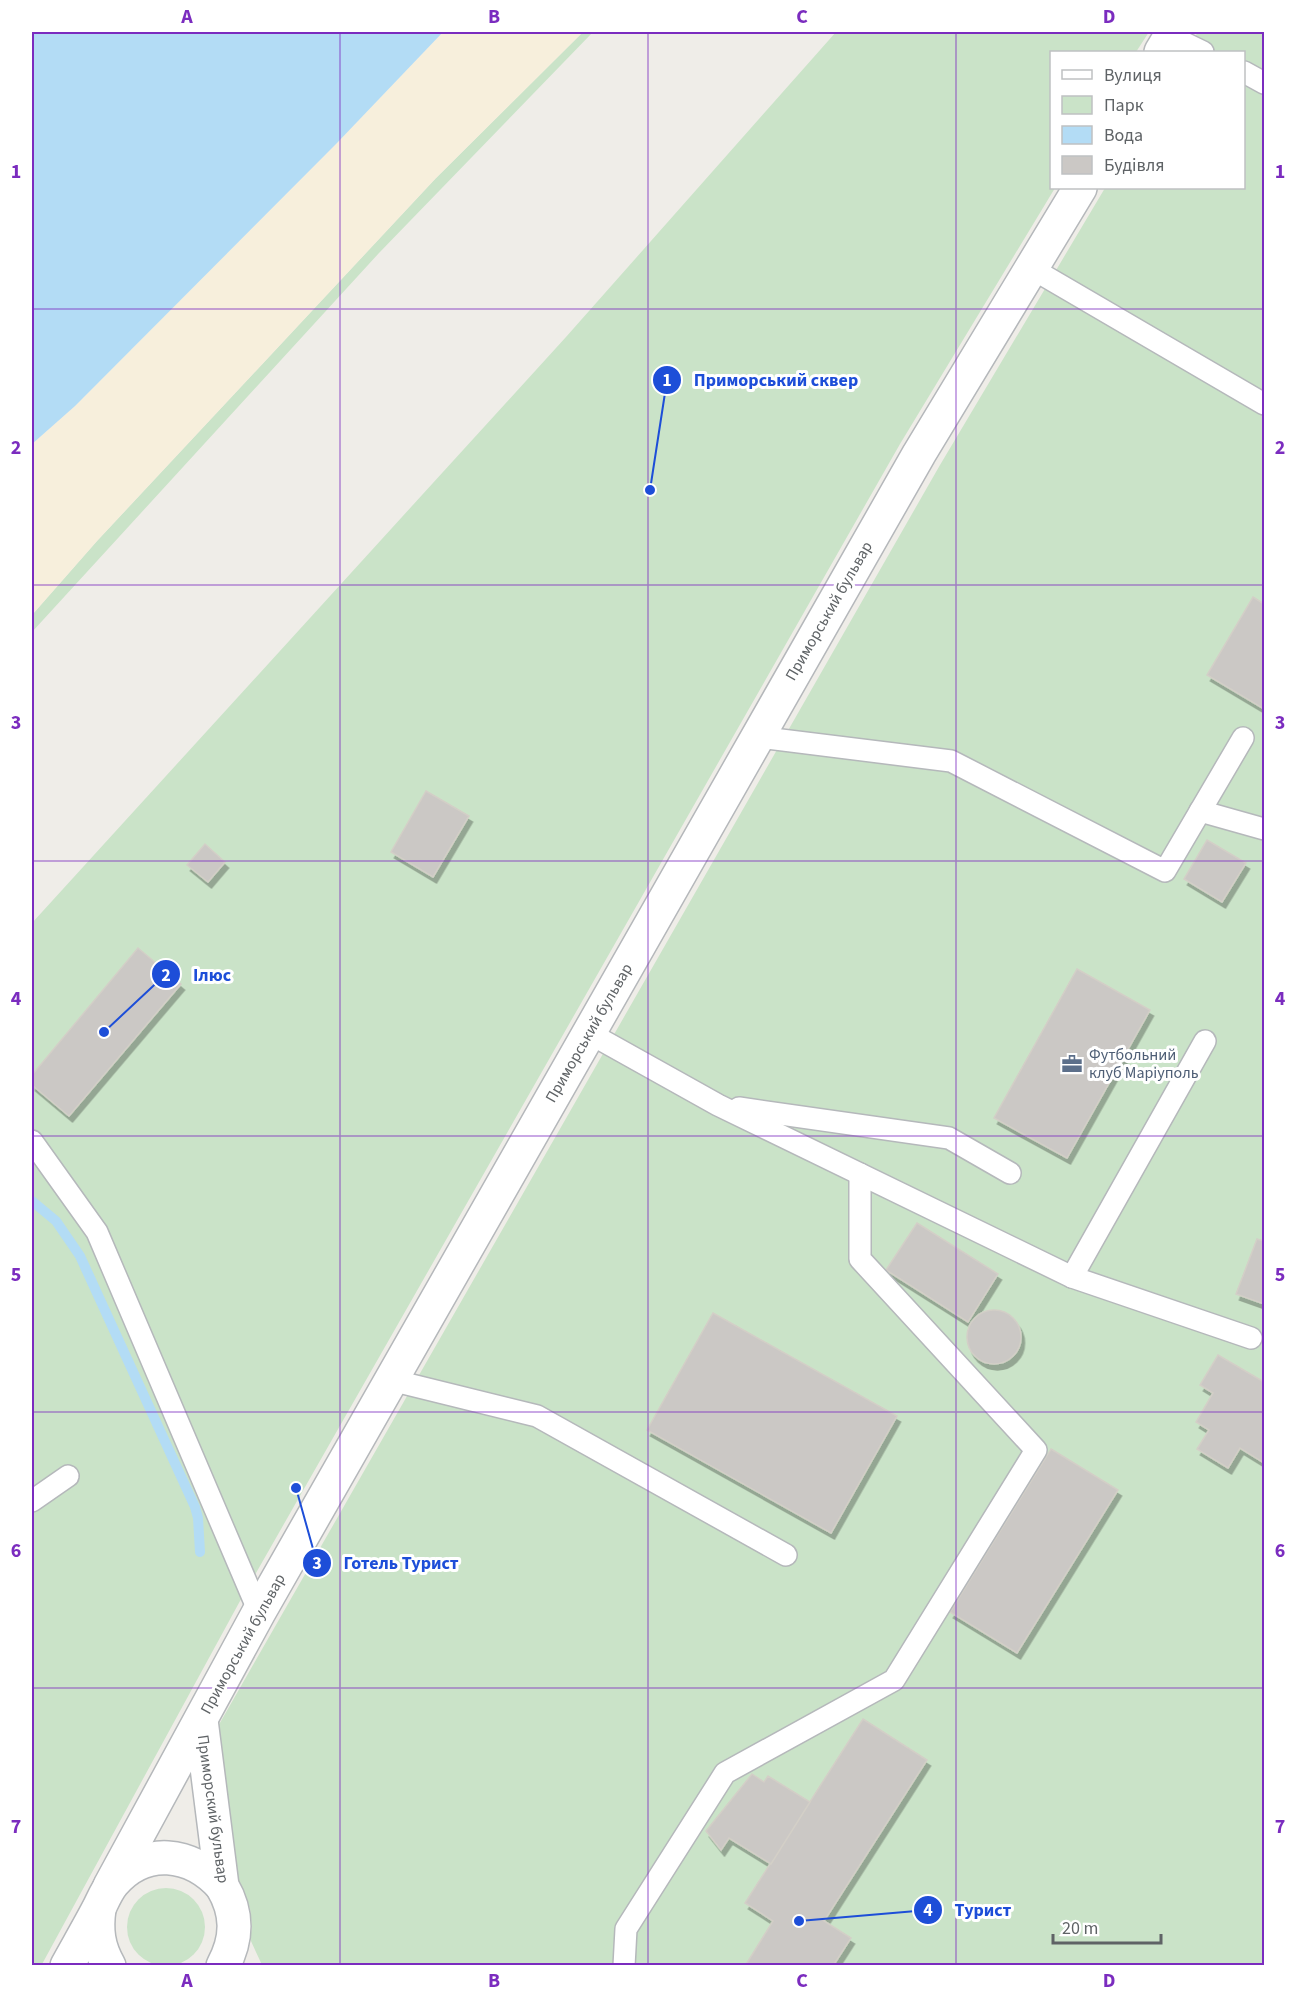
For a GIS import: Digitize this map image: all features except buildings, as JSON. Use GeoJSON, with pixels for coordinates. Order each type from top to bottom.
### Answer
{"type":"FeatureCollection","features":[{"type":"Feature","properties":{"kind":"street","name":"Приморський бульвар"},"geometry":{"type":"LineString","coordinates":[[68,1965],[259,1612],[391,1380],[919,454],[1079,189]]}},
{"type":"Feature","properties":{"kind":"street","name":"Приморский бульвар"},"geometry":{"type":"LineString","coordinates":[[201,1720],[222,1886],[234,1912],[234,1957]]}},
{"type":"Feature","properties":{"kind":"street"},"geometry":{"type":"LineString","coordinates":[[109,1965],[98,1940],[97,1923],[105,1897],[132,1867],[159,1858],[187,1861],[201,1866],[222,1886]]}},
{"type":"Feature","properties":{"kind":"lane"},"geometry":{"type":"LineString","coordinates":[[1168,40],[1200,51]]}},
{"type":"Feature","properties":{"kind":"lane"},"geometry":{"type":"LineString","coordinates":[[1245,73],[1264,83]]}},
{"type":"Feature","properties":{"kind":"lane"},"geometry":{"type":"LineString","coordinates":[[1031,268],[1258,400],[1264,419]]}},
{"type":"Feature","properties":{"kind":"lane"},"geometry":{"type":"LineString","coordinates":[[758,737],[951,761],[1165,871],[1243,738]]}},
{"type":"Feature","properties":{"kind":"lane"},"geometry":{"type":"LineString","coordinates":[[1200,810],[1264,830]]}},
{"type":"Feature","properties":{"kind":"lane"},"geometry":{"type":"LineString","coordinates":[[589,1033],[718,1105],[1072,1277],[1251,1338]]}},
{"type":"Feature","properties":{"kind":"lane"},"geometry":{"type":"LineString","coordinates":[[1072,1277],[1205,1041]]}},
{"type":"Feature","properties":{"kind":"lane"},"geometry":{"type":"LineString","coordinates":[[718,1105],[949,1138],[1010,1173]]}},
{"type":"Feature","properties":{"kind":"lane"},"geometry":{"type":"LineString","coordinates":[[32,1141],[97,1232],[259,1612]]}},
{"type":"Feature","properties":{"kind":"lane"},"geometry":{"type":"LineString","coordinates":[[624,1965],[626,1929],[725,1773],[894,1680],[1035,1450],[860,1258],[860,1174]]}},
{"type":"Feature","properties":{"kind":"lane"},"geometry":{"type":"LineString","coordinates":[[391,1380],[537,1416],[786,1555]]}},
{"type":"Feature","properties":{"kind":"lane"},"geometry":{"type":"LineString","coordinates":[[32,1501],[69,1476]]}},
{"type":"Feature","properties":{"kind":"green space"},"geometry":{"type":"Polygon","coordinates":[[[583,32],[593,32],[379,253],[32,632],[32,615],[97,541],[436,178],[583,32]]]}},
{"type":"Feature","properties":{"kind":"green space"},"geometry":{"type":"Polygon","coordinates":[[[836,32],[1149,32],[1137,51],[1050,51],[1050,189],[1054,189],[900,444],[240,1601],[41,1966],[32,1965],[32,923],[566,337],[836,32]]]}},
{"type":"Feature","properties":{"kind":"green space"},"geometry":{"type":"Polygon","coordinates":[[[1198,32],[1264,32],[1264,1965],[262,1965],[250,1939],[252,1927],[250,1909],[237,1879],[217,1728],[940,465],[1104,189],[1245,189],[1245,51],[1186,51],[1198,32]]]}},
{"type":"Feature","properties":{"kind":"green space"},"geometry":{"type":"Polygon","coordinates":[[[166,1888],[181,1891],[194,1899],[202,1912],[205,1927],[202,1942],[194,1955],[181,1963],[166,1966],[151,1963],[138,1955],[130,1942],[127,1927],[130,1912],[138,1899],[151,1891],[166,1888]]]}},
{"type":"Feature","properties":{"kind":"sand"},"geometry":{"type":"Polygon","coordinates":[[[443,32],[583,32],[436,178],[97,541],[32,615],[32,444],[75,406],[336,144],[443,32]]]}},
{"type":"Feature","properties":{"kind":"water"},"geometry":{"type":"Polygon","coordinates":[[[32,32],[443,32],[336,144],[75,406],[32,444],[32,32]]]}},
{"type":"Feature","properties":{"kind":"waterway"},"geometry":{"type":"LineString","coordinates":[[32,1201],[56,1221],[80,1256],[195,1507],[200,1552]]}},
{"type":"Feature","properties":{"kind":"place","name":"Приморський сквер"},"geometry":{"type":"Point","coordinates":[650,490]}},
{"type":"Feature","properties":{"kind":"place","name":"Ілюс"},"geometry":{"type":"Point","coordinates":[104,1032]}},
{"type":"Feature","properties":{"kind":"place","name":"Футбольний клуб Маріуполь"},"geometry":{"type":"Point","coordinates":[1072,1064]}},
{"type":"Feature","properties":{"kind":"place","name":"Готель Турист"},"geometry":{"type":"Point","coordinates":[296,1488]}},
{"type":"Feature","properties":{"kind":"place","name":"Турист"},"geometry":{"type":"Point","coordinates":[799,1921]}}]}
